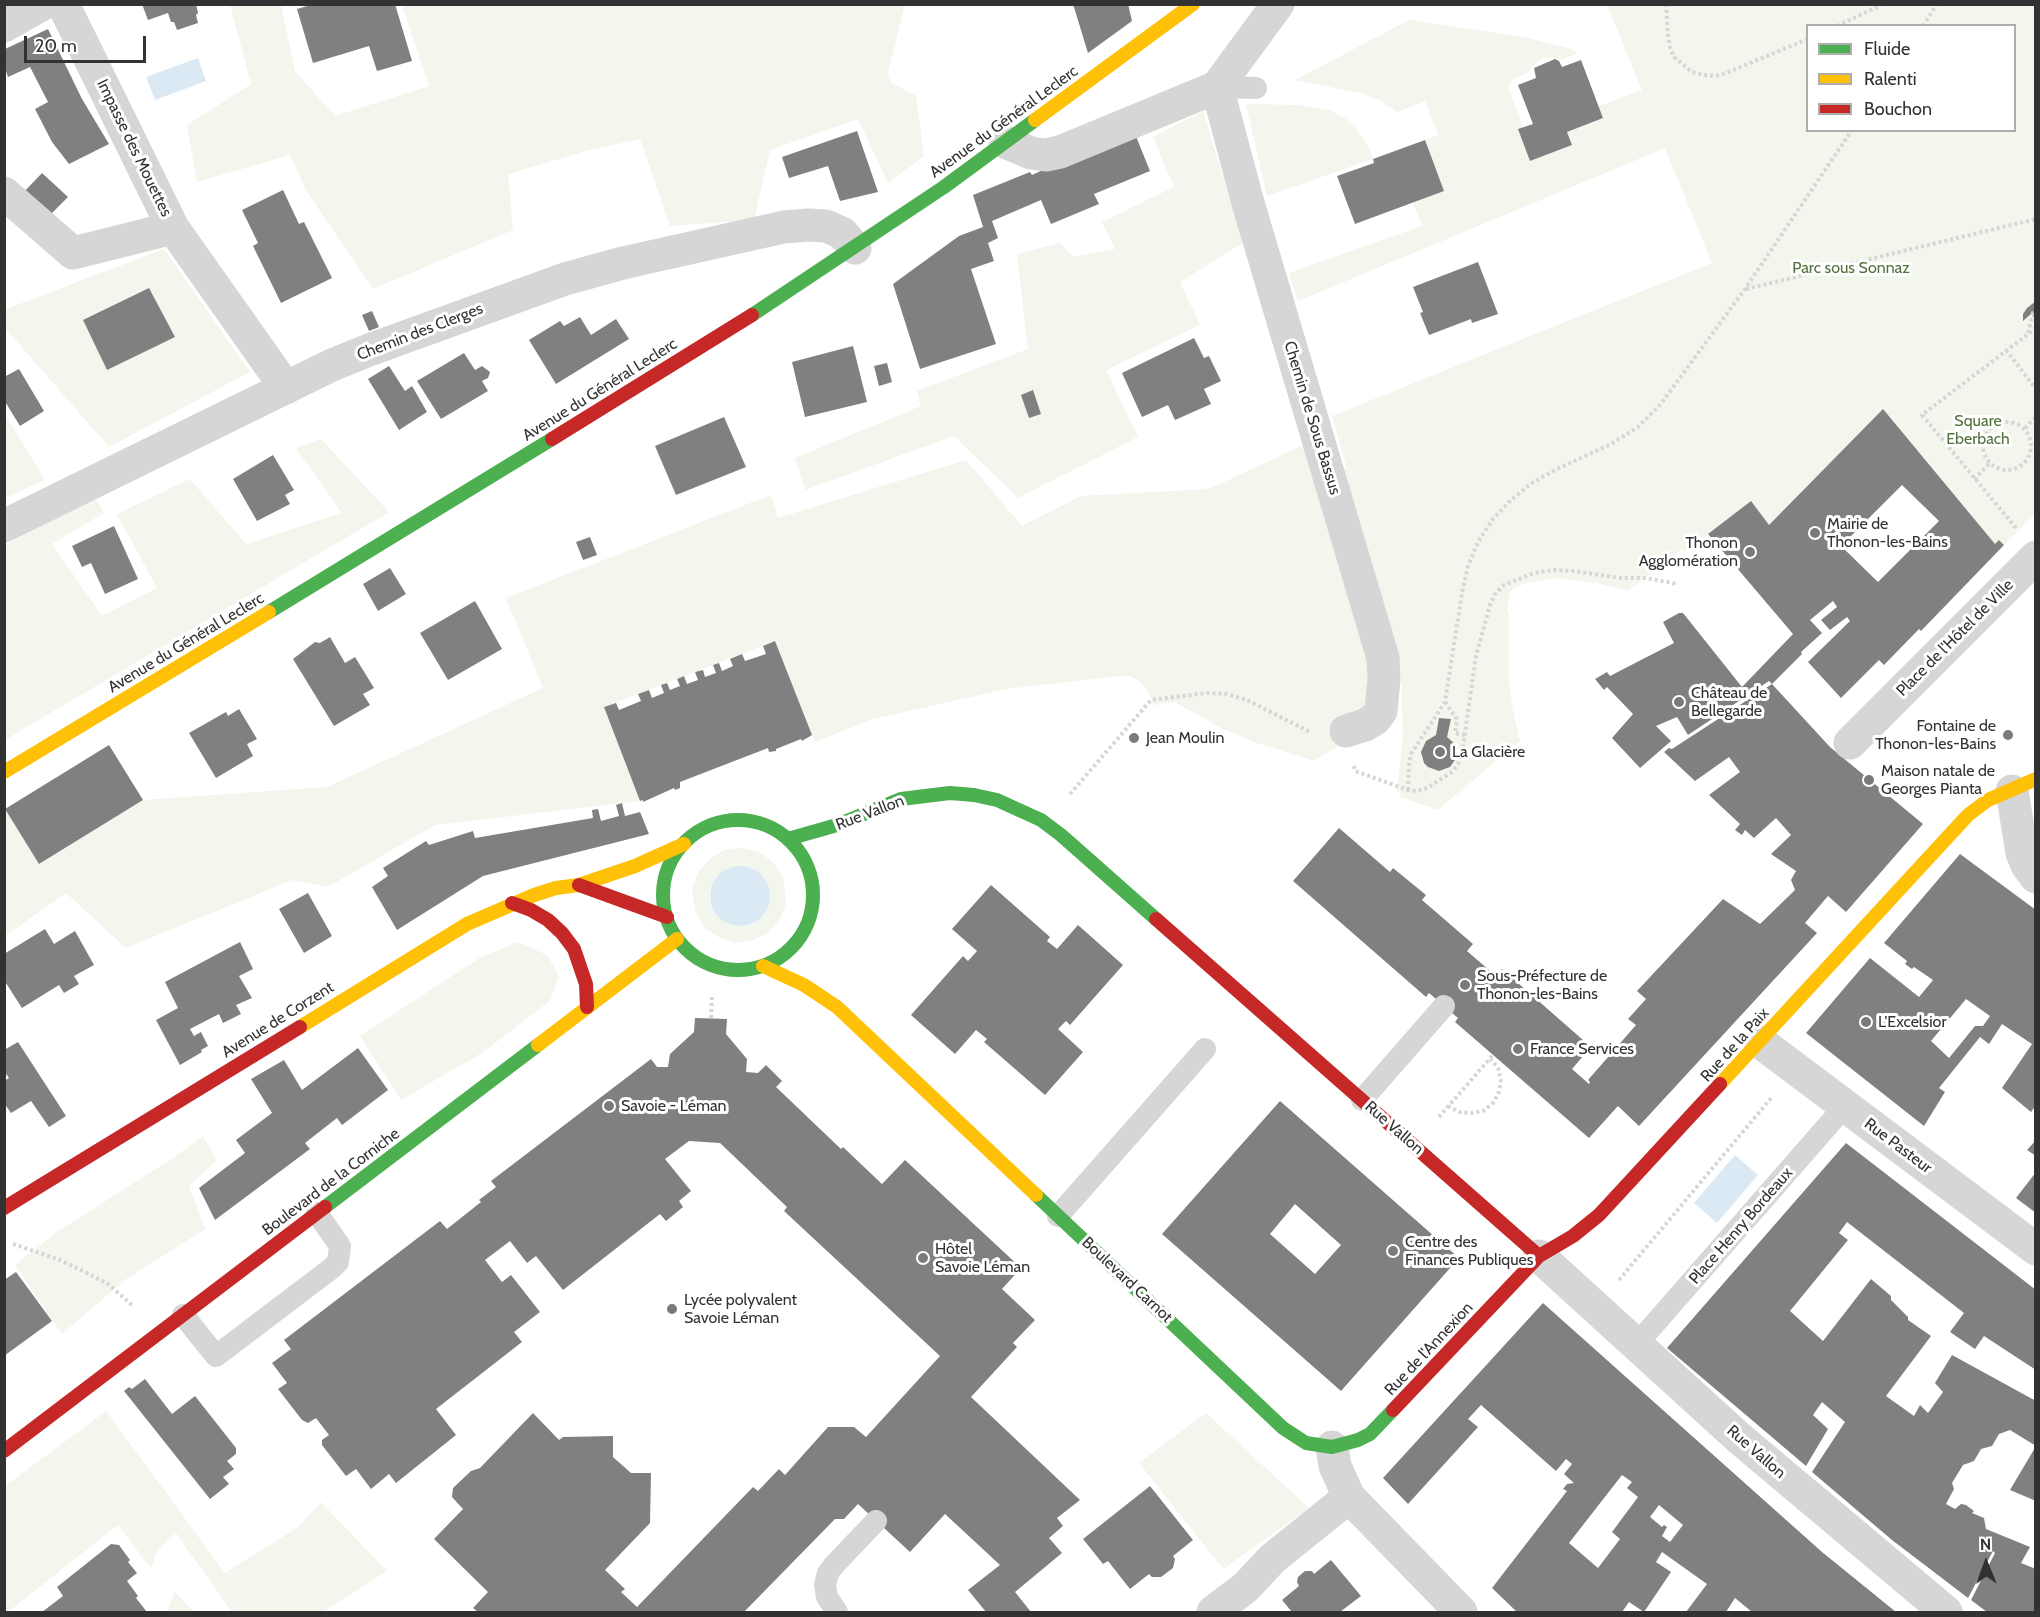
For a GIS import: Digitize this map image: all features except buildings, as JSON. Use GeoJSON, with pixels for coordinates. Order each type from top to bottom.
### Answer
{"type":"FeatureCollection","features":[{"type":"Feature","properties":{"kind":"street"},"geometry":{"type":"LineString","coordinates":[[4,26],[43,4]]}},
{"type":"Feature","properties":{"kind":"street","name":"Impasse des Mouettes"},"geometry":{"type":"LineString","coordinates":[[63,4],[173,228],[286,388]]}},
{"type":"Feature","properties":{"kind":"street","name":"Avenue du Général Leclerc"},"geometry":{"type":"LineString","coordinates":[[4,772],[737,325],[944,187],[1193,4]]}},
{"type":"Feature","properties":{"kind":"street"},"geometry":{"type":"LineString","coordinates":[[1005,142],[1032,153],[1046,155],[1060,152],[1217,87],[1278,4]]}},
{"type":"Feature","properties":{"kind":"street","name":"Chemin de Sous Bassus"},"geometry":{"type":"LineString","coordinates":[[1217,87],[1248,203],[1383,658],[1381,711],[1375,719],[1365,725],[1346,731]]}},
{"type":"Feature","properties":{"kind":"street","name":"Impasse des Mouettes"},"geometry":{"type":"LineString","coordinates":[[4,193],[73,253],[173,228]]}},
{"type":"Feature","properties":{"kind":"street","name":"Chemin des Clerges"},"geometry":{"type":"LineString","coordinates":[[4,526],[286,388],[369,350],[565,279],[623,263],[784,227],[826,226],[842,233],[855,248]]}},
{"type":"Feature","properties":{"kind":"street","name":"Place de l'Hôtel de Ville"},"geometry":{"type":"LineString","coordinates":[[1850,744],[2027,544]]}},
{"type":"Feature","properties":{"kind":"street"},"geometry":{"type":"LineString","coordinates":[[2024,785],[2022,853],[2026,865],[2036,877]]}},
{"type":"Feature","properties":{"kind":"street","name":"Rue de la Paix"},"geometry":{"type":"LineString","coordinates":[[1539,1256],[1574,1236],[1599,1215],[1943,841],[1977,807],[1994,797],[2024,785]]}},
{"type":"Feature","properties":{"kind":"street","name":"Rue Vallon"},"geometry":{"type":"LineString","coordinates":[[788,839],[837,825],[901,799],[950,793],[998,800],[1045,822],[1539,1256],[1739,1438],[1946,1612]]}},
{"type":"Feature","properties":{"kind":"street"},"geometry":{"type":"LineString","coordinates":[[735,820],[768,826],[788,839],[798,850],[808,871],[813,894],[812,909],[800,937],[790,950],[763,966],[740,969],[716,967],[694,956],[677,939],[664,907],[664,884],[671,862],[684,844],[712,825],[735,820]]}},
{"type":"Feature","properties":{"kind":"street","name":"Avenue de Corzent"},"geometry":{"type":"LineString","coordinates":[[4,1208],[447,935],[489,912],[556,888],[579,885],[652,860],[684,844]]}},
{"type":"Feature","properties":{"kind":"street","name":"Avenue de Corzent"},"geometry":{"type":"LineString","coordinates":[[579,885],[667,917]]}},
{"type":"Feature","properties":{"kind":"street"},"geometry":{"type":"LineString","coordinates":[[512,903],[548,920],[568,941],[582,968],[586,984],[587,1007]]}},
{"type":"Feature","properties":{"kind":"street","name":"Boulevard de la Corniche"},"geometry":{"type":"LineString","coordinates":[[4,1451],[677,939]]}},
{"type":"Feature","properties":{"kind":"street","name":"Boulevard Carnot"},"geometry":{"type":"LineString","coordinates":[[763,966],[804,985],[837,1007],[1283,1428],[1305,1443],[1332,1447]]}},
{"type":"Feature","properties":{"kind":"street","name":"Rue Pasteur"},"geometry":{"type":"LineString","coordinates":[[1760,1042],[2036,1249]]}},
{"type":"Feature","properties":{"kind":"street","name":"Rue de l'Annexion"},"geometry":{"type":"LineString","coordinates":[[1332,1447],[1358,1440],[1380,1425],[1539,1256]]}},
{"type":"Feature","properties":{"kind":"street"},"geometry":{"type":"LineString","coordinates":[[1332,1447],[1335,1466],[1349,1497],[1461,1612]]}},
{"type":"Feature","properties":{"kind":"street"},"geometry":{"type":"LineString","coordinates":[[1214,1612],[1246,1587],[1272,1559],[1349,1497]]}},
{"type":"Feature","properties":{"kind":"lane"},"geometry":{"type":"LineString","coordinates":[[1217,87],[1256,88]]}},
{"type":"Feature","properties":{"kind":"lane"},"geometry":{"type":"LineString","coordinates":[[1362,1100],[1444,1006]]}},
{"type":"Feature","properties":{"kind":"lane"},"geometry":{"type":"LineString","coordinates":[[1058,1216],[1205,1048]]}},
{"type":"Feature","properties":{"kind":"lane","name":"Place Henry Bordeaux"},"geometry":{"type":"LineString","coordinates":[[1636,1345],[1845,1106]]}},
{"type":"Feature","properties":{"kind":"lane"},"geometry":{"type":"LineString","coordinates":[[183,1315],[216,1356],[324,1275],[338,1262],[340,1246],[318,1213]]}},
{"type":"Feature","properties":{"kind":"lane"},"geometry":{"type":"LineString","coordinates":[[837,1612],[827,1597],[825,1585],[828,1573],[876,1521]]}},
{"type":"Feature","properties":{"kind":"path"},"geometry":{"type":"LineString","coordinates":[[1666,4],[1668,35],[1674,57],[1692,72],[1703,75],[1714,76],[1726,73],[1806,40]]}},
{"type":"Feature","properties":{"kind":"path"},"geometry":{"type":"LineString","coordinates":[[1841,24],[1883,4]]}},
{"type":"Feature","properties":{"kind":"path"},"geometry":{"type":"LineString","coordinates":[[1924,24],[1937,4]]}},
{"type":"Feature","properties":{"kind":"path"},"geometry":{"type":"LineString","coordinates":[[1408,790],[1411,754],[1445,702],[1468,566],[1478,542],[1493,519],[1532,483],[1611,444],[1638,427],[1660,405],[1745,290],[1851,132]]}},
{"type":"Feature","properties":{"kind":"path"},"geometry":{"type":"LineString","coordinates":[[1745,290],[2036,219]]}},
{"type":"Feature","properties":{"kind":"path"},"geometry":{"type":"LineString","coordinates":[[2028,334],[2033,314],[2036,312]]}},
{"type":"Feature","properties":{"kind":"path"},"geometry":{"type":"LineString","coordinates":[[2027,544],[1922,415],[2036,328]]}},
{"type":"Feature","properties":{"kind":"path"},"geometry":{"type":"LineString","coordinates":[[2006,350],[2036,389]]}},
{"type":"Feature","properties":{"kind":"path"},"geometry":{"type":"LineString","coordinates":[[2025,428],[2036,417]]}},
{"type":"Feature","properties":{"kind":"path"},"geometry":{"type":"LineString","coordinates":[[2009,421],[2025,428],[2029,434],[2031,449],[2025,463],[2019,468],[2003,470],[1990,463],[1983,448],[1984,439],[1993,426],[2009,421]]}},
{"type":"Feature","properties":{"kind":"path"},"geometry":{"type":"LineString","coordinates":[[1974,479],[1990,463]]}},
{"type":"Feature","properties":{"kind":"path"},"geometry":{"type":"LineString","coordinates":[[1355,771],[1408,790],[1418,791],[1452,772],[1462,754],[1479,646],[1490,605],[1495,594],[1504,585],[1534,573],[1553,570],[1620,578],[1646,578],[1677,584]]}},
{"type":"Feature","properties":{"kind":"path"},"geometry":{"type":"LineString","coordinates":[[1045,822],[1151,700],[1207,693],[1227,694],[1247,700],[1322,736],[1346,731]]}},
{"type":"Feature","properties":{"kind":"path"},"geometry":{"type":"LineString","coordinates":[[1445,702],[1457,719],[1455,734],[1465,735]]}},
{"type":"Feature","properties":{"kind":"path"},"geometry":{"type":"LineString","coordinates":[[711,1018],[712,995]]}},
{"type":"Feature","properties":{"kind":"path"},"geometry":{"type":"LineString","coordinates":[[1445,1110],[1448,1106],[1492,1057],[1501,1080],[1499,1092],[1493,1103],[1483,1110],[1471,1113],[1459,1112],[1448,1106]]}},
{"type":"Feature","properties":{"kind":"path"},"geometry":{"type":"LineString","coordinates":[[1595,1308],[1796,1069]]}},
{"type":"Feature","properties":{"kind":"path"},"geometry":{"type":"LineString","coordinates":[[4,1239],[19,1247],[60,1260],[108,1284]]}},
{"type":"Feature","properties":{"kind":"green space"},"geometry":{"type":"Polygon","coordinates":[[[905,4],[888,73],[890,82],[916,96],[924,156],[888,183],[858,119],[770,150],[754,220],[670,226],[640,139],[586,151],[508,174],[513,230],[373,289],[307,192],[290,155],[197,182],[187,125],[251,84],[230,5],[281,5],[295,71],[335,116],[429,86],[402,5],[905,4]]]}},
{"type":"Feature","properties":{"kind":"green space"},"geometry":{"type":"Polygon","coordinates":[[[1607,5],[2035,5],[2036,301],[2027,308],[2023,314],[2023,320],[2031,314],[2035,319],[2035,514],[2004,545],[1999,540],[1995,544],[1883,409],[1769,525],[1751,502],[1684,552],[1682,549],[1628,591],[1597,583],[1556,578],[1527,583],[1510,592],[1507,608],[1509,682],[1520,741],[1438,810],[1400,797],[1401,793],[1397,792],[1403,736],[1401,673],[1355,735],[1314,761],[1254,742],[1219,727],[1175,702],[1154,705],[1145,687],[1130,676],[1006,689],[869,720],[815,742],[775,641],[604,707],[640,801],[435,825],[328,887],[292,880],[126,948],[66,893],[5,936],[5,810],[40,864],[143,800],[327,787],[543,688],[506,598],[771,495],[778,518],[966,460],[1022,526],[1081,496],[1209,489],[1301,446],[1347,469],[1332,416],[1712,263],[1665,148],[1298,301],[1289,273],[1422,226],[1413,203],[1443,191],[1425,140],[1438,135],[1425,101],[1397,112],[1379,100],[1360,93],[1295,80],[1409,20],[1524,37],[1571,49],[1578,53],[1562,60],[1552,57],[1542,59],[1528,73],[1509,83],[1509,90],[1523,127],[1519,129],[1531,161],[1572,145],[1567,132],[1603,118],[1599,106],[1642,90],[1607,5]]]}},
{"type":"Feature","properties":{"kind":"green space"},"geometry":{"type":"Polygon","coordinates":[[[1246,104],[1299,105],[1331,111],[1346,119],[1357,130],[1367,144],[1373,159],[1267,196],[1246,104]]]}},
{"type":"Feature","properties":{"kind":"green space"},"geometry":{"type":"Polygon","coordinates":[[[1203,111],[1243,243],[1180,282],[1200,325],[1106,370],[1138,437],[1018,498],[954,436],[805,490],[795,458],[921,406],[917,391],[1028,349],[1017,254],[1060,243],[1074,257],[1115,249],[1102,222],[1174,187],[1153,137],[1203,111]]]}},
{"type":"Feature","properties":{"kind":"green space"},"geometry":{"type":"Polygon","coordinates":[[[164,249],[250,372],[109,447],[5,328],[4,310],[164,249]]]}},
{"type":"Feature","properties":{"kind":"green space"},"geometry":{"type":"Polygon","coordinates":[[[4,413],[45,480],[5,498],[4,498],[4,413]]]}},
{"type":"Feature","properties":{"kind":"green space"},"geometry":{"type":"Polygon","coordinates":[[[321,439],[389,512],[5,740],[4,546],[94,496],[104,513],[52,544],[102,616],[157,588],[117,514],[190,479],[246,544],[342,513],[296,448],[321,439]]]}},
{"type":"Feature","properties":{"kind":"green space"},"geometry":{"type":"Polygon","coordinates":[[[742,848],[759,852],[773,862],[783,877],[786,903],[780,919],[769,932],[754,940],[736,943],[720,938],[705,928],[696,914],[692,889],[698,872],[710,859],[724,850],[742,848]],[[710,888],[709,899],[712,908],[735,926],[755,923],[710,888]]]}},
{"type":"Feature","properties":{"kind":"green space"},"geometry":{"type":"Polygon","coordinates":[[[517,942],[547,955],[559,976],[550,1001],[482,1053],[401,1100],[360,1036],[478,959],[517,942]]]}},
{"type":"Feature","properties":{"kind":"green space"},"geometry":{"type":"Polygon","coordinates":[[[203,1136],[217,1160],[189,1186],[205,1229],[125,1280],[62,1334],[15,1265],[57,1232],[173,1158],[203,1136]]]}},
{"type":"Feature","properties":{"kind":"green space"},"geometry":{"type":"Polygon","coordinates":[[[106,1411],[225,1573],[298,1527],[321,1502],[387,1571],[323,1612],[232,1612],[176,1533],[157,1551],[151,1569],[118,1525],[8,1612],[5,1612],[5,1486],[106,1411]]]}},
{"type":"Feature","properties":{"kind":"green space"},"geometry":{"type":"Polygon","coordinates":[[[1206,1413],[1309,1508],[1223,1569],[1139,1463],[1206,1413]]]}},
{"type":"Feature","properties":{"kind":"green space"},"geometry":{"type":"Polygon","coordinates":[[[174,1591],[194,1612],[168,1612],[174,1591]]]}},
{"type":"Feature","properties":{"kind":"shaded area"},"geometry":{"type":"Polygon","coordinates":[[[198,58],[206,81],[155,100],[146,77],[198,58]]]}},
{"type":"Feature","properties":{"kind":"shaded area"},"geometry":{"type":"Polygon","coordinates":[[[734,866],[746,866],[762,874],[768,884],[770,896],[768,908],[762,918],[746,926],[734,926],[718,918],[710,902],[710,890],[718,874],[734,866]]]}},
{"type":"Feature","properties":{"kind":"shaded area"},"geometry":{"type":"Polygon","coordinates":[[[1735,1155],[1758,1175],[1717,1223],[1694,1203],[1735,1155]]]}},
{"type":"Feature","properties":{"kind":"traffic: fast"},"geometry":{"type":"LineString","coordinates":[[752,315],[944,187],[1035,120]]}},
{"type":"Feature","properties":{"kind":"traffic: fast"},"geometry":{"type":"LineString","coordinates":[[269,612],[552,439]]}},
{"type":"Feature","properties":{"kind":"traffic: fast"},"geometry":{"type":"LineString","coordinates":[[788,839],[837,825],[901,799],[950,793],[974,795],[997,800],[1041,820],[1156,919]]}},
{"type":"Feature","properties":{"kind":"traffic: fast"},"geometry":{"type":"LineString","coordinates":[[738,820],[767,826],[791,842],[807,866],[813,895],[807,924],[791,948],[767,964],[738,970],[709,964],[685,948],[669,924],[663,895],[669,866],[685,842],[709,826],[738,820]]}},
{"type":"Feature","properties":{"kind":"traffic: fast"},"geometry":{"type":"LineString","coordinates":[[325,1207],[538,1045]]}},
{"type":"Feature","properties":{"kind":"traffic: fast"},"geometry":{"type":"LineString","coordinates":[[1036,1195],[1283,1428],[1306,1443],[1332,1447],[1358,1440],[1370,1434],[1393,1410]]}},
{"type":"Feature","properties":{"kind":"traffic: slow"},"geometry":{"type":"LineString","coordinates":[[1035,120],[1193,4]]}},
{"type":"Feature","properties":{"kind":"traffic: slow"},"geometry":{"type":"LineString","coordinates":[[4,772],[269,612]]}},
{"type":"Feature","properties":{"kind":"traffic: slow"},"geometry":{"type":"LineString","coordinates":[[1720,1084],[1968,815],[1988,800],[2036,779]]}},
{"type":"Feature","properties":{"kind":"traffic: slow"},"geometry":{"type":"LineString","coordinates":[[300,1027],[467,924],[534,895],[556,888],[579,885],[635,866],[684,844]]}},
{"type":"Feature","properties":{"kind":"traffic: slow"},"geometry":{"type":"LineString","coordinates":[[538,1045],[677,939]]}},
{"type":"Feature","properties":{"kind":"traffic: slow"},"geometry":{"type":"LineString","coordinates":[[763,966],[804,985],[837,1007],[1036,1195]]}},
{"type":"Feature","properties":{"kind":"traffic: jam"},"geometry":{"type":"LineString","coordinates":[[552,439],[752,315]]}},
{"type":"Feature","properties":{"kind":"traffic: jam"},"geometry":{"type":"LineString","coordinates":[[579,885],[667,917]]}},
{"type":"Feature","properties":{"kind":"traffic: jam"},"geometry":{"type":"LineString","coordinates":[[512,903],[548,920],[574,949],[586,984],[587,1007]]}},
{"type":"Feature","properties":{"kind":"traffic: jam"},"geometry":{"type":"LineString","coordinates":[[1156,919],[1539,1256]]}},
{"type":"Feature","properties":{"kind":"traffic: jam"},"geometry":{"type":"LineString","coordinates":[[4,1208],[300,1027]]}},
{"type":"Feature","properties":{"kind":"traffic: jam"},"geometry":{"type":"LineString","coordinates":[[1393,1410],[1539,1256],[1573,1236],[1599,1215],[1720,1084]]}},
{"type":"Feature","properties":{"kind":"traffic: jam"},"geometry":{"type":"LineString","coordinates":[[4,1451],[325,1207]]}},
{"type":"Feature","properties":{"kind":"place","name":"Mairie de Thonon-les-Bains"},"geometry":{"type":"Point","coordinates":[1815,533]}},
{"type":"Feature","properties":{"kind":"place","name":"Thonon Agglomération"},"geometry":{"type":"Point","coordinates":[1750,552]}},
{"type":"Feature","properties":{"kind":"place","name":"Château de Bellegarde"},"geometry":{"type":"Point","coordinates":[1679,702]}},
{"type":"Feature","properties":{"kind":"place","name":"Fontaine de Thonon-les-Bains"},"geometry":{"type":"Point","coordinates":[2008,735]}},
{"type":"Feature","properties":{"kind":"place","name":"Jean Moulin"},"geometry":{"type":"Point","coordinates":[1134,738]}},
{"type":"Feature","properties":{"kind":"place","name":"La Glacière"},"geometry":{"type":"Point","coordinates":[1440,752]}},
{"type":"Feature","properties":{"kind":"place","name":"Maison natale de Georges Pianta"},"geometry":{"type":"Point","coordinates":[1869,780]}},
{"type":"Feature","properties":{"kind":"place","name":"Sous-Préfecture de Thonon-les-Bains"},"geometry":{"type":"Point","coordinates":[1465,985]}},
{"type":"Feature","properties":{"kind":"place","name":"L'Excelsior"},"geometry":{"type":"Point","coordinates":[1866,1022]}},
{"type":"Feature","properties":{"kind":"place","name":"France Services"},"geometry":{"type":"Point","coordinates":[1518,1049]}},
{"type":"Feature","properties":{"kind":"place","name":"Savoie - Léman"},"geometry":{"type":"Point","coordinates":[609,1106]}},
{"type":"Feature","properties":{"kind":"place","name":"Centre des Finances Publiques"},"geometry":{"type":"Point","coordinates":[1393,1251]}},
{"type":"Feature","properties":{"kind":"place","name":"Hôtel Savoie Léman"},"geometry":{"type":"Point","coordinates":[923,1258]}},
{"type":"Feature","properties":{"kind":"place","name":"Lycée polyvalent Savoie Léman"},"geometry":{"type":"Point","coordinates":[672,1309]}},
{"type":"Feature","properties":{"kind":"park label","name":"Parc sous Sonnaz"},"geometry":{"type":"Point","coordinates":[1851,268]}},
{"type":"Feature","properties":{"kind":"park label","name":"Square Eberbach"},"geometry":{"type":"Point","coordinates":[1978,430]}}]}
